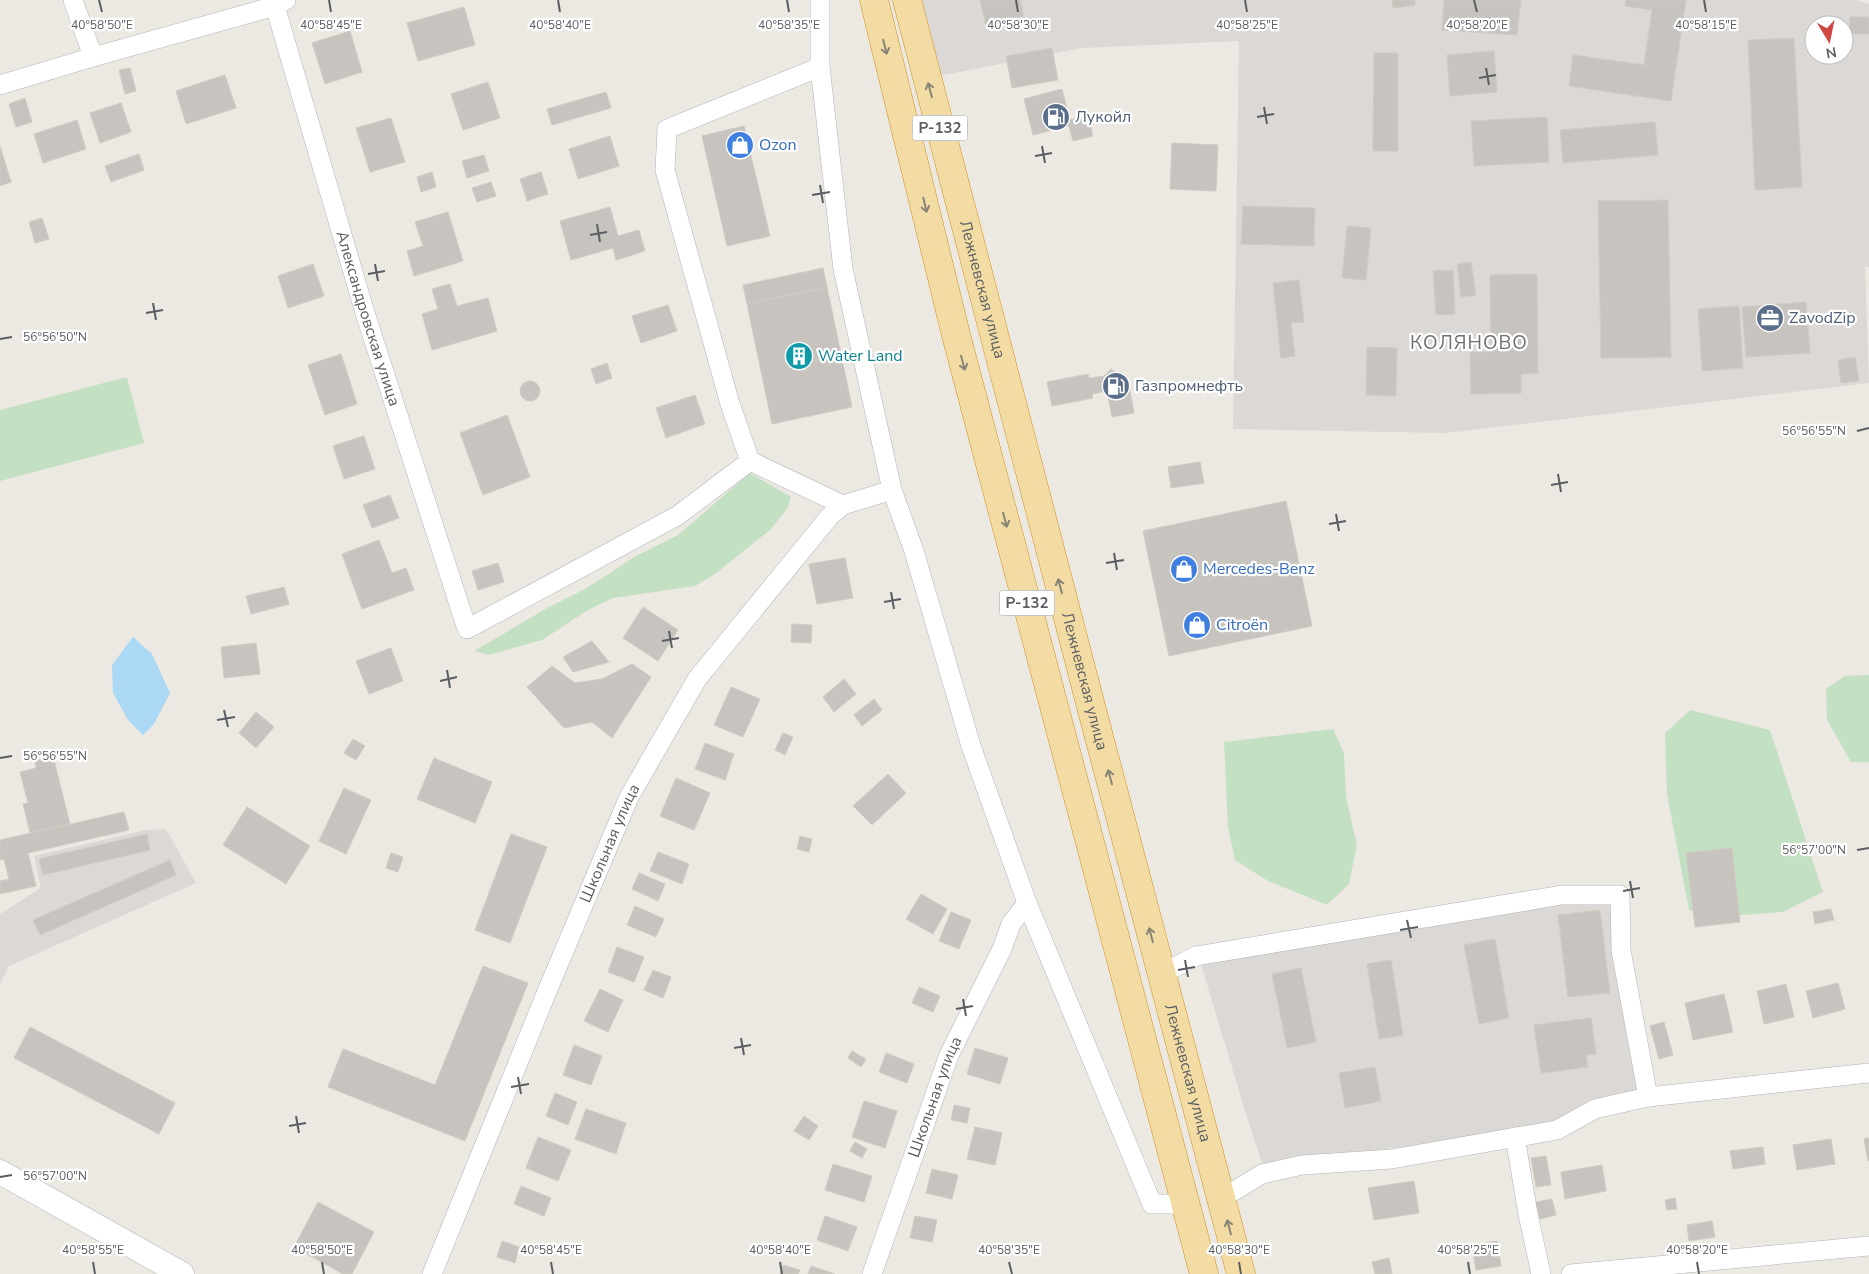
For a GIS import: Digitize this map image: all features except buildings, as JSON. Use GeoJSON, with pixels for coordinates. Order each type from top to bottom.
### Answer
{"type":"FeatureCollection","features":[{"type":"Feature","properties":{"kind":"highway","name":"Р-132"},"geometry":{"type":"LineString","coordinates":[[874,0],[958,344],[1204,1274]]}},
{"type":"Feature","properties":{"kind":"highway","name":"Лежневская улица"},"geometry":{"type":"LineString","coordinates":[[907,0],[1241,1274]]}},
{"type":"Feature","properties":{"kind":"street"},"geometry":{"type":"LineString","coordinates":[[73,0],[93,56]]}},
{"type":"Feature","properties":{"kind":"street"},"geometry":{"type":"LineString","coordinates":[[820,0],[820,67],[843,269],[892,490],[914,551],[971,746],[1027,903],[1152,1204],[1186,1204]]}},
{"type":"Feature","properties":{"kind":"street"},"geometry":{"type":"LineString","coordinates":[[0,84],[281,3]]}},
{"type":"Feature","properties":{"kind":"street","name":"Александровская улица"},"geometry":{"type":"LineString","coordinates":[[281,3],[365,313],[467,629],[676,516],[750,461]]}},
{"type":"Feature","properties":{"kind":"street"},"geometry":{"type":"LineString","coordinates":[[820,67],[667,129],[664,170],[730,404],[750,461],[843,505]]}},
{"type":"Feature","properties":{"kind":"street","name":"Школьная улица"},"geometry":{"type":"LineString","coordinates":[[432,1274],[629,796],[697,679],[830,516],[843,505],[892,490]]}},
{"type":"Feature","properties":{"kind":"street"},"geometry":{"type":"LineString","coordinates":[[1162,974],[1196,956],[1562,895],[1620,895],[1621,950],[1648,1097]]}},
{"type":"Feature","properties":{"kind":"street","name":"Школьная улица"},"geometry":{"type":"LineString","coordinates":[[872,1274],[949,1055],[1002,949],[1011,924],[1027,903]]}},
{"type":"Feature","properties":{"kind":"street"},"geometry":{"type":"LineString","coordinates":[[1221,1199],[1262,1174],[1302,1166],[1392,1159],[1556,1130],[1595,1109],[1648,1097],[1869,1073]]}},
{"type":"Feature","properties":{"kind":"street"},"geometry":{"type":"LineString","coordinates":[[1515,1137],[1528,1214],[1541,1274]]}},
{"type":"Feature","properties":{"kind":"street"},"geometry":{"type":"LineString","coordinates":[[0,1172],[182,1274]]}},
{"type":"Feature","properties":{"kind":"street"},"geometry":{"type":"LineString","coordinates":[[1571,1274],[1869,1246]]}},
{"type":"Feature","properties":{"kind":"shaded area"},"geometry":{"type":"Polygon","coordinates":[[[919,0],[1857,0],[1869,4],[1869,267],[1865,267],[1869,383],[1445,433],[1233,429],[1239,41],[1081,48],[939,76],[919,0]]]}},
{"type":"Feature","properties":{"kind":"shaded area"},"geometry":{"type":"Polygon","coordinates":[[[166,829],[196,883],[9,966],[0,984],[0,914],[41,888],[34,856],[146,830],[166,829]]]}},
{"type":"Feature","properties":{"kind":"shaded area"},"geometry":{"type":"Polygon","coordinates":[[[1610,901],[1638,1089],[1590,1100],[1551,1122],[1469,1137],[1263,1167],[1200,961],[1548,904],[1610,901]]]}},
{"type":"Feature","properties":{"kind":"green space"},"geometry":{"type":"Polygon","coordinates":[[[127,377],[144,443],[0,481],[0,410],[127,377]]]}},
{"type":"Feature","properties":{"kind":"green space"},"geometry":{"type":"Polygon","coordinates":[[[750,473],[791,497],[787,509],[770,530],[715,574],[695,586],[613,598],[588,610],[542,640],[489,655],[474,651],[549,607],[585,589],[636,556],[678,535],[750,473]]]}},
{"type":"Feature","properties":{"kind":"green space"},"geometry":{"type":"Polygon","coordinates":[[[1869,675],[1869,762],[1851,762],[1827,720],[1826,689],[1845,676],[1869,675]]]}},
{"type":"Feature","properties":{"kind":"green space"},"geometry":{"type":"Polygon","coordinates":[[[1690,710],[1770,730],[1823,892],[1783,912],[1712,917],[1689,910],[1667,794],[1665,733],[1690,710]]]}},
{"type":"Feature","properties":{"kind":"green space"},"geometry":{"type":"Polygon","coordinates":[[[1333,729],[1344,753],[1346,797],[1357,845],[1349,884],[1327,905],[1268,881],[1235,860],[1228,827],[1224,742],[1333,729]]]}},
{"type":"Feature","properties":{"kind":"water"},"geometry":{"type":"Polygon","coordinates":[[[133,637],[152,654],[170,693],[154,724],[143,735],[128,720],[113,693],[112,665],[133,637]]]}},
{"type":"Feature","properties":{"kind":"place","name":"Лукойл"},"geometry":{"type":"Point","coordinates":[1056,117]}},
{"type":"Feature","properties":{"kind":"place","name":"Ozon"},"geometry":{"type":"Point","coordinates":[740,145]}},
{"type":"Feature","properties":{"kind":"place","name":"ZavodZip"},"geometry":{"type":"Point","coordinates":[1770,318]}},
{"type":"Feature","properties":{"kind":"place","name":"Water Land"},"geometry":{"type":"Point","coordinates":[799,356]}},
{"type":"Feature","properties":{"kind":"place","name":"Газпромнефть"},"geometry":{"type":"Point","coordinates":[1116,386]}},
{"type":"Feature","properties":{"kind":"place","name":"Mercedes-Benz"},"geometry":{"type":"Point","coordinates":[1184,569]}},
{"type":"Feature","properties":{"kind":"place","name":"Citroën"},"geometry":{"type":"Point","coordinates":[1197,625]}},
{"type":"Feature","properties":{"kind":"district","name":"КОЛЯНОВО"},"geometry":{"type":"Point","coordinates":[1469,343]}}]}
